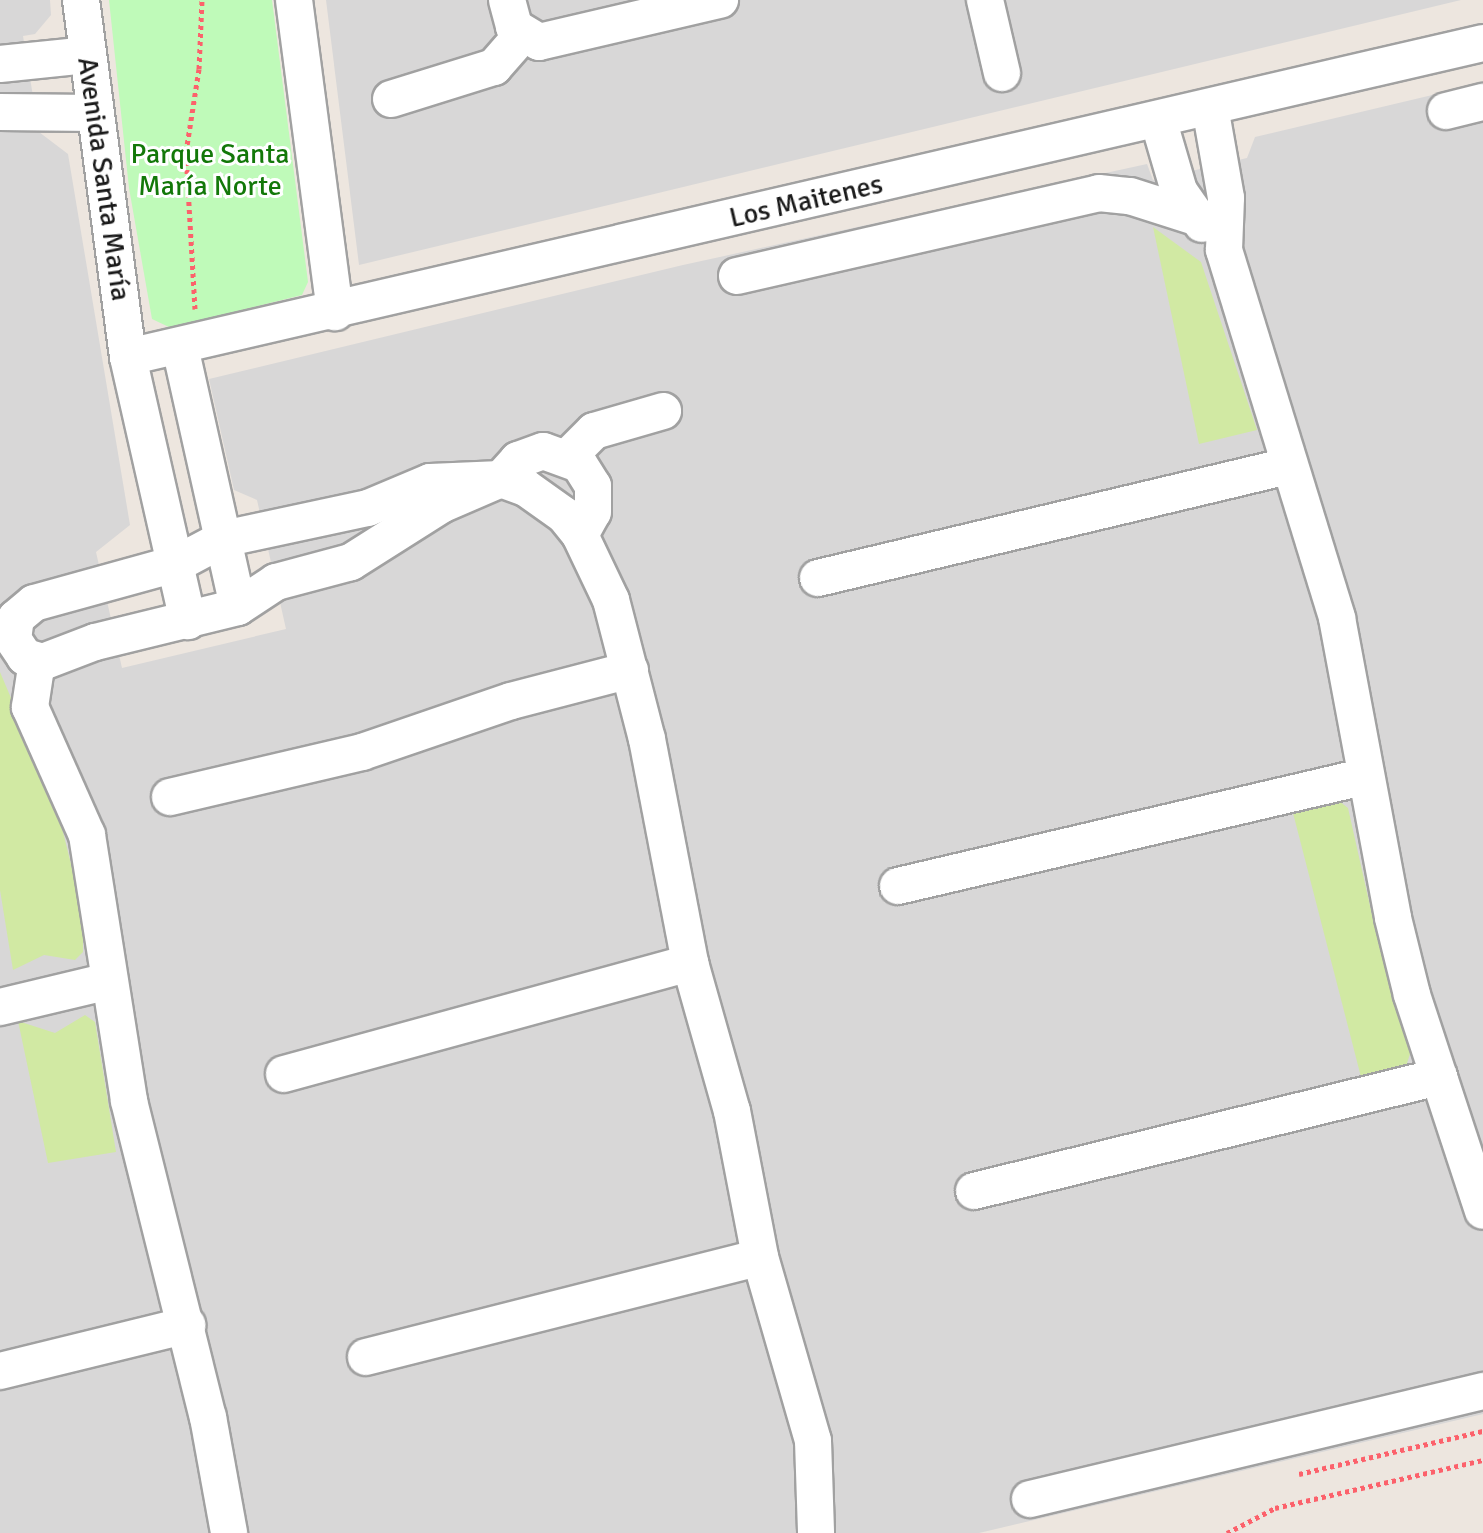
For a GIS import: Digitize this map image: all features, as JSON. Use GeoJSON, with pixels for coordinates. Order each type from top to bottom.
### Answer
{"type":"FeatureCollection","features":[{"type":"Feature","properties":{"kind":"street","name":"Avenida Santa María"},"geometry":{"type":"LineString","coordinates":[[81,0],[128,357],[188,621]]}},
{"type":"Feature","properties":{"kind":"street"},"geometry":{"type":"LineString","coordinates":[[294,0],[335,312]]}},
{"type":"Feature","properties":{"kind":"street"},"geometry":{"type":"LineString","coordinates":[[507,0],[510,18],[522,35],[547,41],[720,0]]}},
{"type":"Feature","properties":{"kind":"street"},"geometry":{"type":"LineString","coordinates":[[985,0],[1002,73]]}},
{"type":"Feature","properties":{"kind":"street"},"geometry":{"type":"LineString","coordinates":[[391,99],[494,67],[522,35]]}},
{"type":"Feature","properties":{"kind":"street","name":"Los Maitenes"},"geometry":{"type":"LineString","coordinates":[[128,357],[335,312],[1483,43]]}},
{"type":"Feature","properties":{"kind":"street"},"geometry":{"type":"LineString","coordinates":[[0,64],[87,55]]}},
{"type":"Feature","properties":{"kind":"street"},"geometry":{"type":"LineString","coordinates":[[1446,111],[1483,102]]}},
{"type":"Feature","properties":{"kind":"street"},"geometry":{"type":"LineString","coordinates":[[1210,107],[1226,198],[1224,250],[1337,618],[1363,777],[1412,995],[1483,1211]]}},
{"type":"Feature","properties":{"kind":"street"},"geometry":{"type":"LineString","coordinates":[[0,112],[94,113]]}},
{"type":"Feature","properties":{"kind":"street"},"geometry":{"type":"LineString","coordinates":[[1158,119],[1179,191],[1224,250]]}},
{"type":"Feature","properties":{"kind":"street"},"geometry":{"type":"LineString","coordinates":[[737,276],[1099,193],[1130,196],[1196,217]]}},
{"type":"Feature","properties":{"kind":"street"},"geometry":{"type":"LineString","coordinates":[[180,347],[238,607]]}},
{"type":"Feature","properties":{"kind":"street"},"geometry":{"type":"LineString","coordinates":[[569,456],[594,431],[663,411]]}},
{"type":"Feature","properties":{"kind":"street"},"geometry":{"type":"LineString","coordinates":[[17,648],[188,621],[238,607],[276,582],[351,562],[441,505],[501,479],[530,454],[569,456],[587,474],[595,499],[580,535]]}},
{"type":"Feature","properties":{"kind":"street"},"geometry":{"type":"LineString","coordinates":[[818,578],[1289,466]]}},
{"type":"Feature","properties":{"kind":"street"},"geometry":{"type":"LineString","coordinates":[[229,1533],[187,1325],[129,1101],[87,835],[30,707],[17,648],[16,618],[34,603],[176,564],[223,539],[368,508],[438,480],[501,479],[545,500],[580,535],[611,600],[630,670],[690,963],[732,1111],[760,1257],[813,1441],[816,1533]]}},
{"type":"Feature","properties":{"kind":"street"},"geometry":{"type":"LineString","coordinates":[[170,797],[362,752],[511,701],[630,670]]}},
{"type":"Feature","properties":{"kind":"street"},"geometry":{"type":"LineString","coordinates":[[898,886],[1363,777]]}},
{"type":"Feature","properties":{"kind":"street"},"geometry":{"type":"LineString","coordinates":[[284,1074],[690,963]]}},
{"type":"Feature","properties":{"kind":"street"},"geometry":{"type":"LineString","coordinates":[[0,1007],[109,981]]}},
{"type":"Feature","properties":{"kind":"street"},"geometry":{"type":"LineString","coordinates":[[974,1191],[1439,1077]]}},
{"type":"Feature","properties":{"kind":"street"},"geometry":{"type":"LineString","coordinates":[[366,1357],[760,1257]]}},
{"type":"Feature","properties":{"kind":"street"},"geometry":{"type":"LineString","coordinates":[[0,1371],[187,1325]]}},
{"type":"Feature","properties":{"kind":"street"},"geometry":{"type":"LineString","coordinates":[[1030,1499],[1483,1391]]}},
{"type":"Feature","properties":{"kind":"path"},"geometry":{"type":"LineString","coordinates":[[196,313],[186,152],[199,69],[202,0]]}},
{"type":"Feature","properties":{"kind":"path"},"geometry":{"type":"LineString","coordinates":[[1227,1533],[1275,1508],[1483,1460]]}},
{"type":"Feature","properties":{"kind":"shaded area"},"geometry":{"type":"Polygon","coordinates":[[[0,0],[50,0],[51,15],[35,34],[23,36],[39,132],[68,154],[130,525],[96,552],[122,668],[286,629],[257,500],[234,490],[209,379],[683,265],[1147,164],[1153,180],[1247,158],[1255,137],[1483,83],[1483,1414],[979,1533],[0,1533],[0,0]]]}},
{"type":"Feature","properties":{"kind":"shaded area"},"geometry":{"type":"Polygon","coordinates":[[[326,0],[1461,0],[359,265],[326,0]]]}},
{"type":"Feature","properties":{"kind":"green space","name":"Parque Santa María Norte"},"geometry":{"type":"Polygon","coordinates":[[[109,0],[272,0],[308,282],[302,295],[171,328],[152,319],[129,188],[109,0]]]}},
{"type":"Feature","properties":{"kind":"green space"},"geometry":{"type":"Polygon","coordinates":[[[1153,227],[1201,262],[1257,430],[1199,444],[1153,227]]]}},
{"type":"Feature","properties":{"kind":"green space"},"geometry":{"type":"Polygon","coordinates":[[[0,672],[56,804],[83,912],[83,952],[75,960],[44,955],[13,970],[0,890],[0,672]]]}},
{"type":"Feature","properties":{"kind":"green space"},"geometry":{"type":"Polygon","coordinates":[[[1339,801],[1348,808],[1377,937],[1412,1048],[1406,1066],[1361,1077],[1293,813],[1339,801]]]}},
{"type":"Feature","properties":{"kind":"green space"},"geometry":{"type":"Polygon","coordinates":[[[85,1015],[95,1022],[116,1152],[48,1163],[18,1021],[55,1033],[85,1015]]]}}]}
